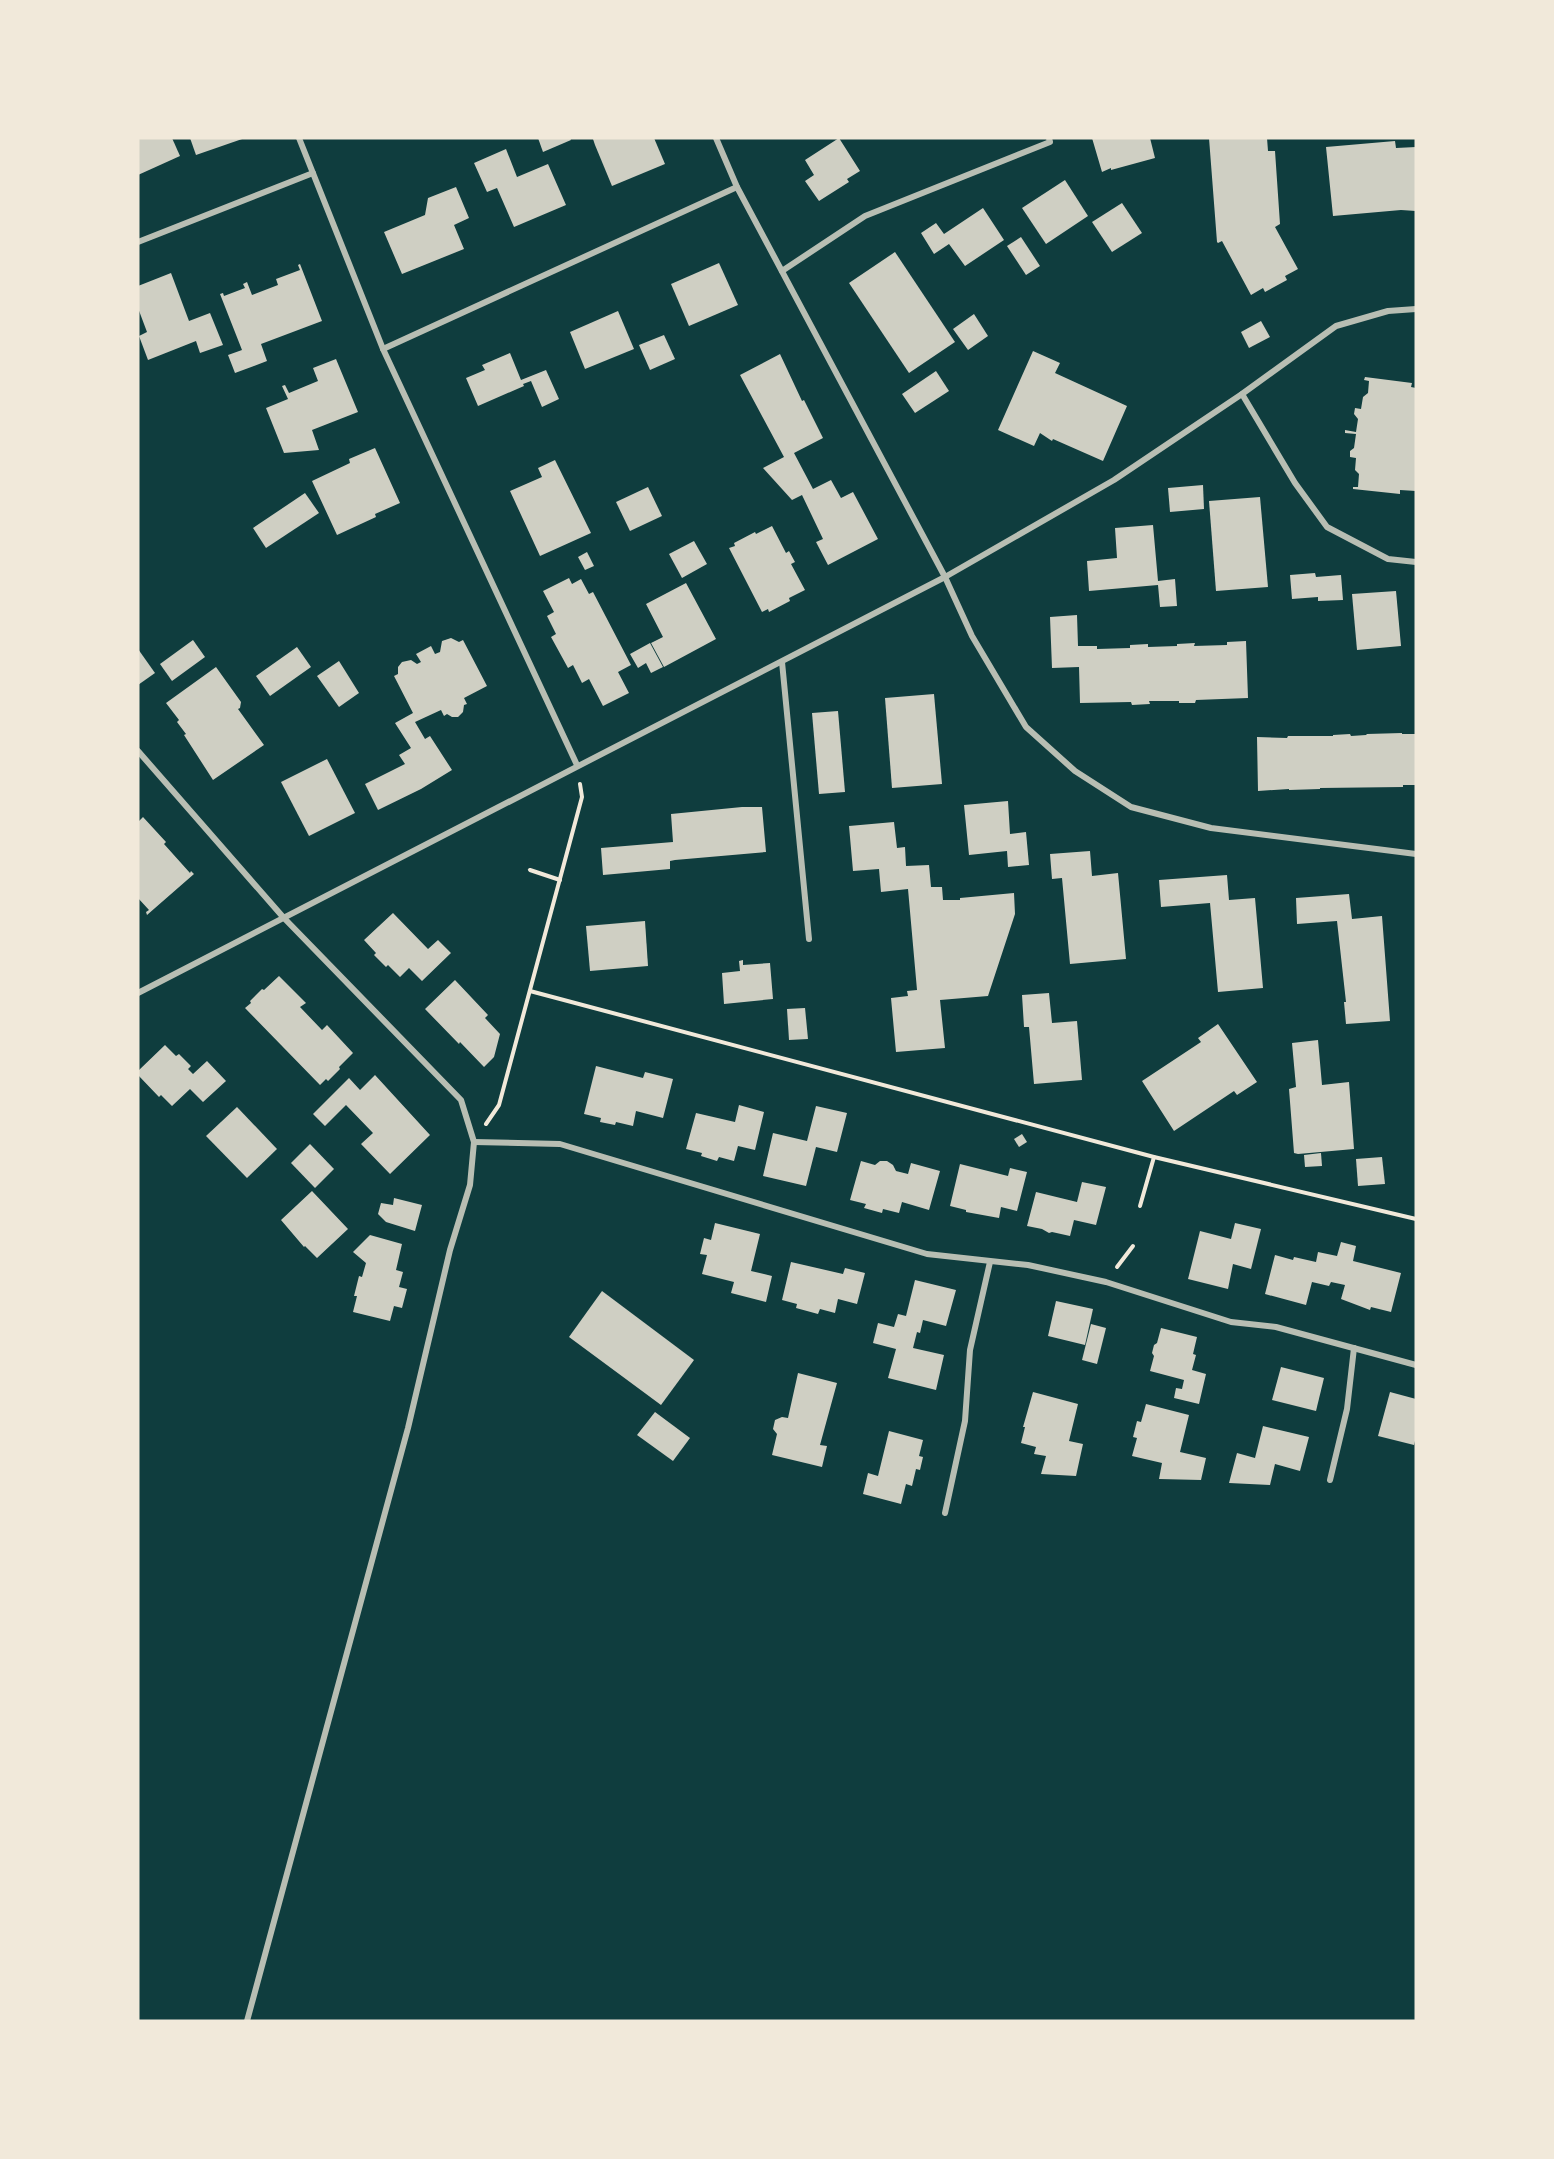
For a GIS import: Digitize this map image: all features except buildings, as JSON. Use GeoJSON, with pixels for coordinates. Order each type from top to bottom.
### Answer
{"type":"FeatureCollection","features":[{"type":"Feature","properties":{"kind":"street"},"geometry":{"type":"LineString","coordinates":[[299,138],[383,349],[577,765]]}},
{"type":"Feature","properties":{"kind":"street"},"geometry":{"type":"LineString","coordinates":[[716,138],[737,187],[945,577],[972,636],[1026,726],[1075,771],[1131,807],[1211,828],[1416,854]]}},
{"type":"Feature","properties":{"kind":"street"},"geometry":{"type":"LineString","coordinates":[[782,271],[865,216],[1050,142],[1049,138]]}},
{"type":"Feature","properties":{"kind":"street"},"geometry":{"type":"LineString","coordinates":[[138,242],[313,173]]}},
{"type":"Feature","properties":{"kind":"street"},"geometry":{"type":"LineString","coordinates":[[383,349],[737,187]]}},
{"type":"Feature","properties":{"kind":"street"},"geometry":{"type":"LineString","coordinates":[[138,993],[945,577],[1114,480],[1242,394],[1336,326],[1388,311],[1416,309]]}},
{"type":"Feature","properties":{"kind":"street"},"geometry":{"type":"LineString","coordinates":[[1242,394],[1294,483],[1327,528],[1388,559],[1416,562]]}},
{"type":"Feature","properties":{"kind":"street"},"geometry":{"type":"LineString","coordinates":[[782,662],[808,939]]}},
{"type":"Feature","properties":{"kind":"street"},"geometry":{"type":"LineString","coordinates":[[138,751],[283,917],[461,1100],[474,1142],[470,1185],[450,1250],[408,1428],[247,2021]]}},
{"type":"Feature","properties":{"kind":"street"},"geometry":{"type":"LineString","coordinates":[[474,1142],[561,1144],[927,1254],[1028,1265],[1106,1282],[1232,1322],[1276,1327],[1416,1365]]}},
{"type":"Feature","properties":{"kind":"street"},"geometry":{"type":"LineString","coordinates":[[945,1513],[965,1421],[970,1350],[990,1262]]}},
{"type":"Feature","properties":{"kind":"street"},"geometry":{"type":"LineString","coordinates":[[1330,1480],[1347,1409],[1354,1348]]}},
{"type":"Feature","properties":{"kind":"path"},"geometry":{"type":"LineString","coordinates":[[474,1142],[499,1105],[582,797],[577,765]]}},
{"type":"Feature","properties":{"kind":"path"},"geometry":{"type":"LineString","coordinates":[[530,870],[560,880]]}},
{"type":"Feature","properties":{"kind":"path"},"geometry":{"type":"LineString","coordinates":[[530,991],[1154,1157],[1416,1219]]}},
{"type":"Feature","properties":{"kind":"path"},"geometry":{"type":"LineString","coordinates":[[1140,1206],[1154,1157]]}},
{"type":"Feature","properties":{"kind":"path"},"geometry":{"type":"LineString","coordinates":[[1106,1282],[1133,1246]]}}]}
